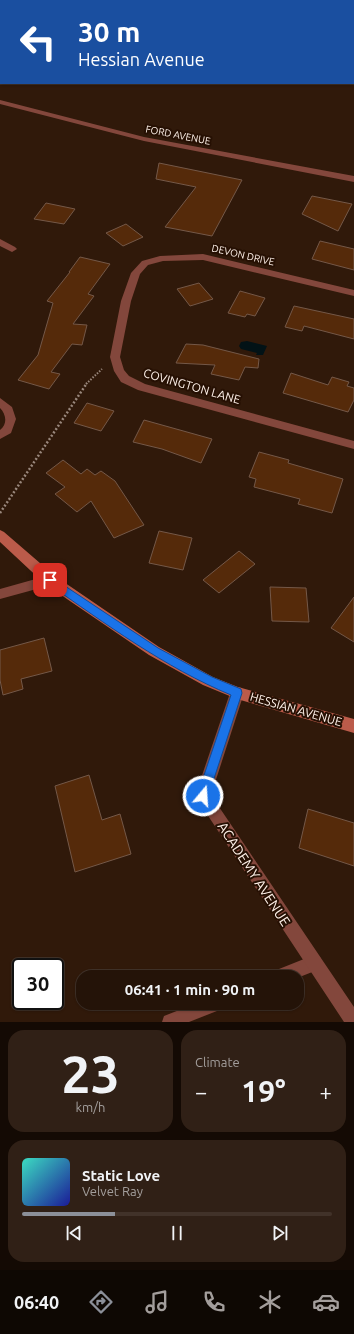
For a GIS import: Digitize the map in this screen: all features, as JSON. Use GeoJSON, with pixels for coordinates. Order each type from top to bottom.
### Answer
{"type":"FeatureCollection","features":[{"type":"Feature","properties":{"kind":"main road","name":"HESSIAN AVENUE"},"geometry":{"type":"LineString","coordinates":[[0,535],[50,580],[154,651],[208,681],[237,693],[354,726]]}},
{"type":"Feature","properties":{"kind":"street","name":"FORD AVENUE"},"geometry":{"type":"LineString","coordinates":[[0,102],[144,139],[354,179]]}},
{"type":"Feature","properties":{"kind":"street"},"geometry":{"type":"LineString","coordinates":[[0,242],[12,249]]}},
{"type":"Feature","properties":{"kind":"street","name":"DEVON DRIVE"},"geometry":{"type":"LineString","coordinates":[[115,357],[126,300],[136,273],[145,263],[163,258],[203,257],[354,293]]}},
{"type":"Feature","properties":{"kind":"street","name":"COVINGTON LANE"},"geometry":{"type":"LineString","coordinates":[[115,357],[119,371],[125,379],[142,386],[354,445]]}},
{"type":"Feature","properties":{"kind":"street"},"geometry":{"type":"LineString","coordinates":[[0,594],[50,580]]}},
{"type":"Feature","properties":{"kind":"street","name":"ACADEMY AVENUE"},"geometry":{"type":"LineString","coordinates":[[237,693],[203,796],[354,1022]]}},
{"type":"Feature","properties":{"kind":"lane"},"geometry":{"type":"LineString","coordinates":[[0,402],[8,410],[11,419],[7,430],[0,434]]}},
{"type":"Feature","properties":{"kind":"lane"},"geometry":{"type":"LineString","coordinates":[[297,970],[314,963]]}},
{"type":"Feature","properties":{"kind":"lane"},"geometry":{"type":"LineString","coordinates":[[170,1022],[199,1010]]}},
{"type":"Feature","properties":{"kind":"path"},"geometry":{"type":"LineString","coordinates":[[0,513],[83,387],[115,357]]}},
{"type":"Feature","properties":{"kind":"shaded area"},"geometry":{"type":"Polygon","coordinates":[[[247,341],[267,346],[263,355],[256,355],[257,353],[241,349],[239,346],[241,342],[247,341]]]}},
{"type":"Feature","properties":{"kind":"building"},"geometry":{"type":"Polygon","coordinates":[[[159,163],[242,180],[212,236],[165,227],[196,187],[156,179],[159,163]]]}},
{"type":"Feature","properties":{"kind":"building"},"geometry":{"type":"Polygon","coordinates":[[[312,196],[352,204],[338,231],[302,214],[312,196]]]}},
{"type":"Feature","properties":{"kind":"building"},"geometry":{"type":"Polygon","coordinates":[[[46,203],[75,209],[64,224],[34,219],[46,203]]]}},
{"type":"Feature","properties":{"kind":"building"},"geometry":{"type":"Polygon","coordinates":[[[126,224],[143,237],[123,246],[106,233],[126,224]]]}},
{"type":"Feature","properties":{"kind":"building"},"geometry":{"type":"Polygon","coordinates":[[[320,241],[354,249],[354,270],[312,259],[320,241]]]}},
{"type":"Feature","properties":{"kind":"building"},"geometry":{"type":"Polygon","coordinates":[[[80,257],[110,264],[88,294],[94,296],[73,324],[87,325],[82,345],[72,344],[51,372],[60,374],[49,389],[18,380],[38,355],[53,303],[47,301],[80,257]]]}},
{"type":"Feature","properties":{"kind":"building"},"geometry":{"type":"Polygon","coordinates":[[[199,283],[213,299],[190,306],[177,289],[199,283]]]}},
{"type":"Feature","properties":{"kind":"building"},"geometry":{"type":"Polygon","coordinates":[[[240,291],[265,298],[255,316],[247,314],[245,317],[228,313],[240,291]]]}},
{"type":"Feature","properties":{"kind":"building"},"geometry":{"type":"Polygon","coordinates":[[[294,306],[354,319],[354,339],[304,326],[302,331],[285,327],[294,306]]]}},
{"type":"Feature","properties":{"kind":"building"},"geometry":{"type":"Polygon","coordinates":[[[186,344],[203,345],[259,359],[258,368],[245,367],[239,380],[211,374],[215,365],[176,363],[186,344]]]}},
{"type":"Feature","properties":{"kind":"building"},"geometry":{"type":"Polygon","coordinates":[[[291,373],[328,385],[332,377],[349,382],[347,386],[354,388],[354,400],[348,412],[283,393],[291,373]]]}},
{"type":"Feature","properties":{"kind":"building"},"geometry":{"type":"Polygon","coordinates":[[[87,403],[114,411],[101,431],[74,423],[87,403]]]}},
{"type":"Feature","properties":{"kind":"building"},"geometry":{"type":"Polygon","coordinates":[[[144,420],[212,439],[201,463],[162,449],[133,442],[144,420]]]}},
{"type":"Feature","properties":{"kind":"building"},"geometry":{"type":"Polygon","coordinates":[[[259,452],[289,460],[288,463],[343,479],[332,513],[298,504],[300,499],[254,487],[256,479],[249,477],[259,452]]]}},
{"type":"Feature","properties":{"kind":"building"},"geometry":{"type":"Polygon","coordinates":[[[63,460],[81,474],[87,469],[95,475],[101,471],[115,481],[144,525],[114,538],[91,501],[77,512],[55,494],[65,487],[46,473],[63,460]]]}},
{"type":"Feature","properties":{"kind":"building"},"geometry":{"type":"Polygon","coordinates":[[[159,531],[192,538],[183,570],[149,563],[159,531]]]}},
{"type":"Feature","properties":{"kind":"building"},"geometry":{"type":"Polygon","coordinates":[[[239,551],[255,564],[219,593],[203,580],[239,551]]]}},
{"type":"Feature","properties":{"kind":"building"},"geometry":{"type":"Polygon","coordinates":[[[270,587],[306,588],[309,622],[272,621],[270,587]]]}},
{"type":"Feature","properties":{"kind":"building"},"geometry":{"type":"Polygon","coordinates":[[[354,597],[354,642],[331,628],[354,597]]]}},
{"type":"Feature","properties":{"kind":"building"},"geometry":{"type":"Polygon","coordinates":[[[44,638],[52,671],[21,679],[23,689],[3,695],[0,680],[0,650],[44,638]]]}},
{"type":"Feature","properties":{"kind":"building"},"geometry":{"type":"Polygon","coordinates":[[[89,775],[102,820],[120,814],[131,854],[75,872],[55,786],[89,775]]]}},
{"type":"Feature","properties":{"kind":"building"},"geometry":{"type":"Polygon","coordinates":[[[308,809],[354,823],[354,866],[299,848],[308,809]]]}},
{"type":"Feature","properties":{"kind":"route"},"geometry":{"type":"LineString","coordinates":[[50,580],[154,651],[208,681],[237,693],[203,796]]}}]}
